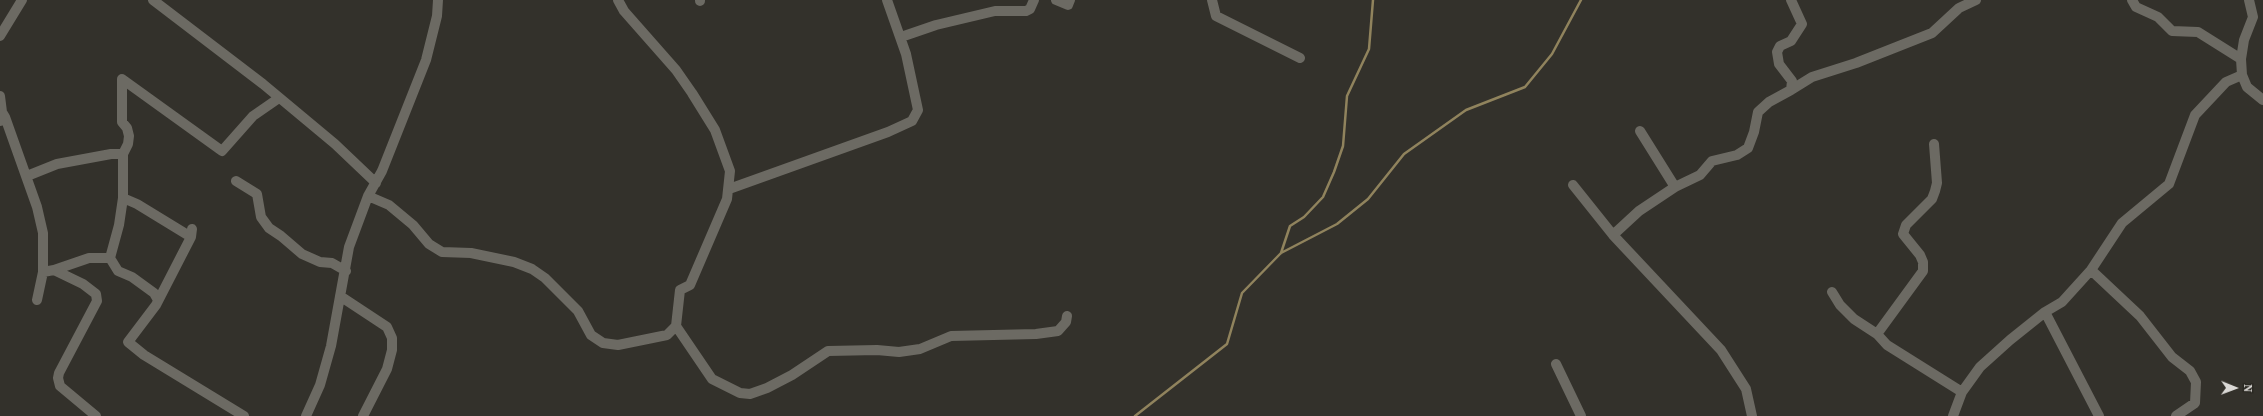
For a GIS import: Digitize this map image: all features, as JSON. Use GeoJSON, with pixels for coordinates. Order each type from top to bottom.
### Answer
{"type":"FeatureCollection","features":[{"type":"Feature","properties":{"kind":"street"},"geometry":{"type":"LineString","coordinates":[[0,36],[22,0]]}},
{"type":"Feature","properties":{"kind":"street"},"geometry":{"type":"LineString","coordinates":[[153,0],[263,84],[334,144],[376,183]]}},
{"type":"Feature","properties":{"kind":"street"},"geometry":{"type":"LineString","coordinates":[[306,416],[320,385],[331,346],[346,271],[349,247],[368,196],[376,183],[426,60],[438,0]]}},
{"type":"Feature","properties":{"kind":"street"},"geometry":{"type":"LineString","coordinates":[[368,196],[390,205],[413,225],[429,244],[442,252],[471,253],[514,262],[545,278],[578,311],[591,335],[603,343],[618,345],[667,335],[676,326],[680,290],[690,285],[727,199],[730,171],[715,130],[676,70],[624,11],[618,0]]}},
{"type":"Feature","properties":{"kind":"street"},"geometry":{"type":"LineString","coordinates":[[729,189],[888,132],[912,121],[918,110],[901,37],[887,0]]}},
{"type":"Feature","properties":{"kind":"street"},"geometry":{"type":"LineString","coordinates":[[901,37],[936,25],[995,11],[1026,11],[1030,9],[1034,0]]}},
{"type":"Feature","properties":{"kind":"street"},"geometry":{"type":"LineString","coordinates":[[1056,0],[1068,5],[1070,0]]}},
{"type":"Feature","properties":{"kind":"street"},"geometry":{"type":"LineString","coordinates":[[1212,0],[1216,16],[1300,58]]}},
{"type":"Feature","properties":{"kind":"street"},"geometry":{"type":"LineString","coordinates":[[1791,0],[1802,24],[1791,41],[1780,46],[1777,52],[1779,64],[1792,81],[1791,90]]}},
{"type":"Feature","properties":{"kind":"street"},"geometry":{"type":"LineString","coordinates":[[1613,235],[1639,211],[1675,187],[1700,175],[1712,160],[1737,155],[1748,148],[1754,132],[1758,112],[1769,102],[1812,77],[1856,63],[1932,33],[1959,8],[1976,0]]}},
{"type":"Feature","properties":{"kind":"street"},"geometry":{"type":"LineString","coordinates":[[2132,0],[2136,7],[2158,17],[2172,31],[2198,32],[2241,59]]}},
{"type":"Feature","properties":{"kind":"street"},"geometry":{"type":"LineString","coordinates":[[2249,0],[2253,17],[2244,40],[2241,59],[2242,75],[2247,87],[2263,100]]}},
{"type":"Feature","properties":{"kind":"street"},"geometry":{"type":"LineString","coordinates":[[1953,416],[1962,392],[1980,367],[2045,312],[2062,302],[2091,270],[2122,223],[2170,184],[2195,115],[2226,82],[2242,75]]}},
{"type":"Feature","properties":{"kind":"street"},"geometry":{"type":"LineString","coordinates":[[158,300],[154,293],[132,277],[118,271],[110,258],[120,225],[123,154],[128,144],[129,136],[127,128],[122,122],[122,79],[222,151],[254,116],[279,98]]}},
{"type":"Feature","properties":{"kind":"street"},"geometry":{"type":"LineString","coordinates":[[0,96],[3,119],[27,176],[38,207],[43,233],[43,272],[37,300]]}},
{"type":"Feature","properties":{"kind":"street"},"geometry":{"type":"LineString","coordinates":[[1640,131],[1675,187]]}},
{"type":"Feature","properties":{"kind":"street"},"geometry":{"type":"LineString","coordinates":[[1877,334],[1923,271],[1923,262],[1920,256],[1903,234],[1906,225],[1932,199],[1937,183],[1934,144]]}},
{"type":"Feature","properties":{"kind":"street"},"geometry":{"type":"LineString","coordinates":[[27,176],[57,164],[111,154],[123,154]]}},
{"type":"Feature","properties":{"kind":"street"},"geometry":{"type":"LineString","coordinates":[[236,181],[257,194],[261,217],[270,228],[302,254],[320,262],[332,263],[346,271]]}},
{"type":"Feature","properties":{"kind":"street"},"geometry":{"type":"LineString","coordinates":[[1573,185],[1613,235],[1721,350],[1746,389],[1752,416]]}},
{"type":"Feature","properties":{"kind":"street"},"geometry":{"type":"LineString","coordinates":[[122,198],[137,204],[191,233],[158,300],[128,342],[144,355],[244,416]]}},
{"type":"Feature","properties":{"kind":"street"},"geometry":{"type":"LineString","coordinates":[[43,272],[54,270],[89,258],[110,258]]}},
{"type":"Feature","properties":{"kind":"street"},"geometry":{"type":"LineString","coordinates":[[54,270],[83,284],[96,294],[97,301],[59,373],[58,378],[60,386],[96,416]]}},
{"type":"Feature","properties":{"kind":"street"},"geometry":{"type":"LineString","coordinates":[[2091,270],[2140,316],[2172,357],[2190,371],[2196,382],[2195,403],[2176,416]]}},
{"type":"Feature","properties":{"kind":"street"},"geometry":{"type":"LineString","coordinates":[[1832,292],[1840,305],[1854,319],[1877,334],[1887,345],[1962,392]]}},
{"type":"Feature","properties":{"kind":"street"},"geometry":{"type":"LineString","coordinates":[[340,296],[387,327],[392,338],[392,350],[387,369],[363,416]]}},
{"type":"Feature","properties":{"kind":"street"},"geometry":{"type":"LineString","coordinates":[[2045,312],[2099,416]]}},
{"type":"Feature","properties":{"kind":"street"},"geometry":{"type":"LineString","coordinates":[[676,326],[712,379],[740,393],[750,394],[767,388],[792,375],[828,351],[877,350],[899,352],[920,349],[950,336],[1036,334],[1058,331],[1066,322],[1067,316]]}},
{"type":"Feature","properties":{"kind":"street"},"geometry":{"type":"LineString","coordinates":[[1556,364],[1581,416]]}},
{"type":"Feature","properties":{"kind":"waterway"},"geometry":{"type":"LineString","coordinates":[[1281,253],[1290,226],[1304,217],[1323,197],[1334,172],[1343,146],[1347,96],[1369,49],[1373,0]]}},
{"type":"Feature","properties":{"kind":"waterway"},"geometry":{"type":"LineString","coordinates":[[1135,416],[1227,344],[1242,293],[1281,253],[1337,224],[1368,199],[1404,154],[1466,110],[1525,87],[1552,54],[1581,0]]}}]}
